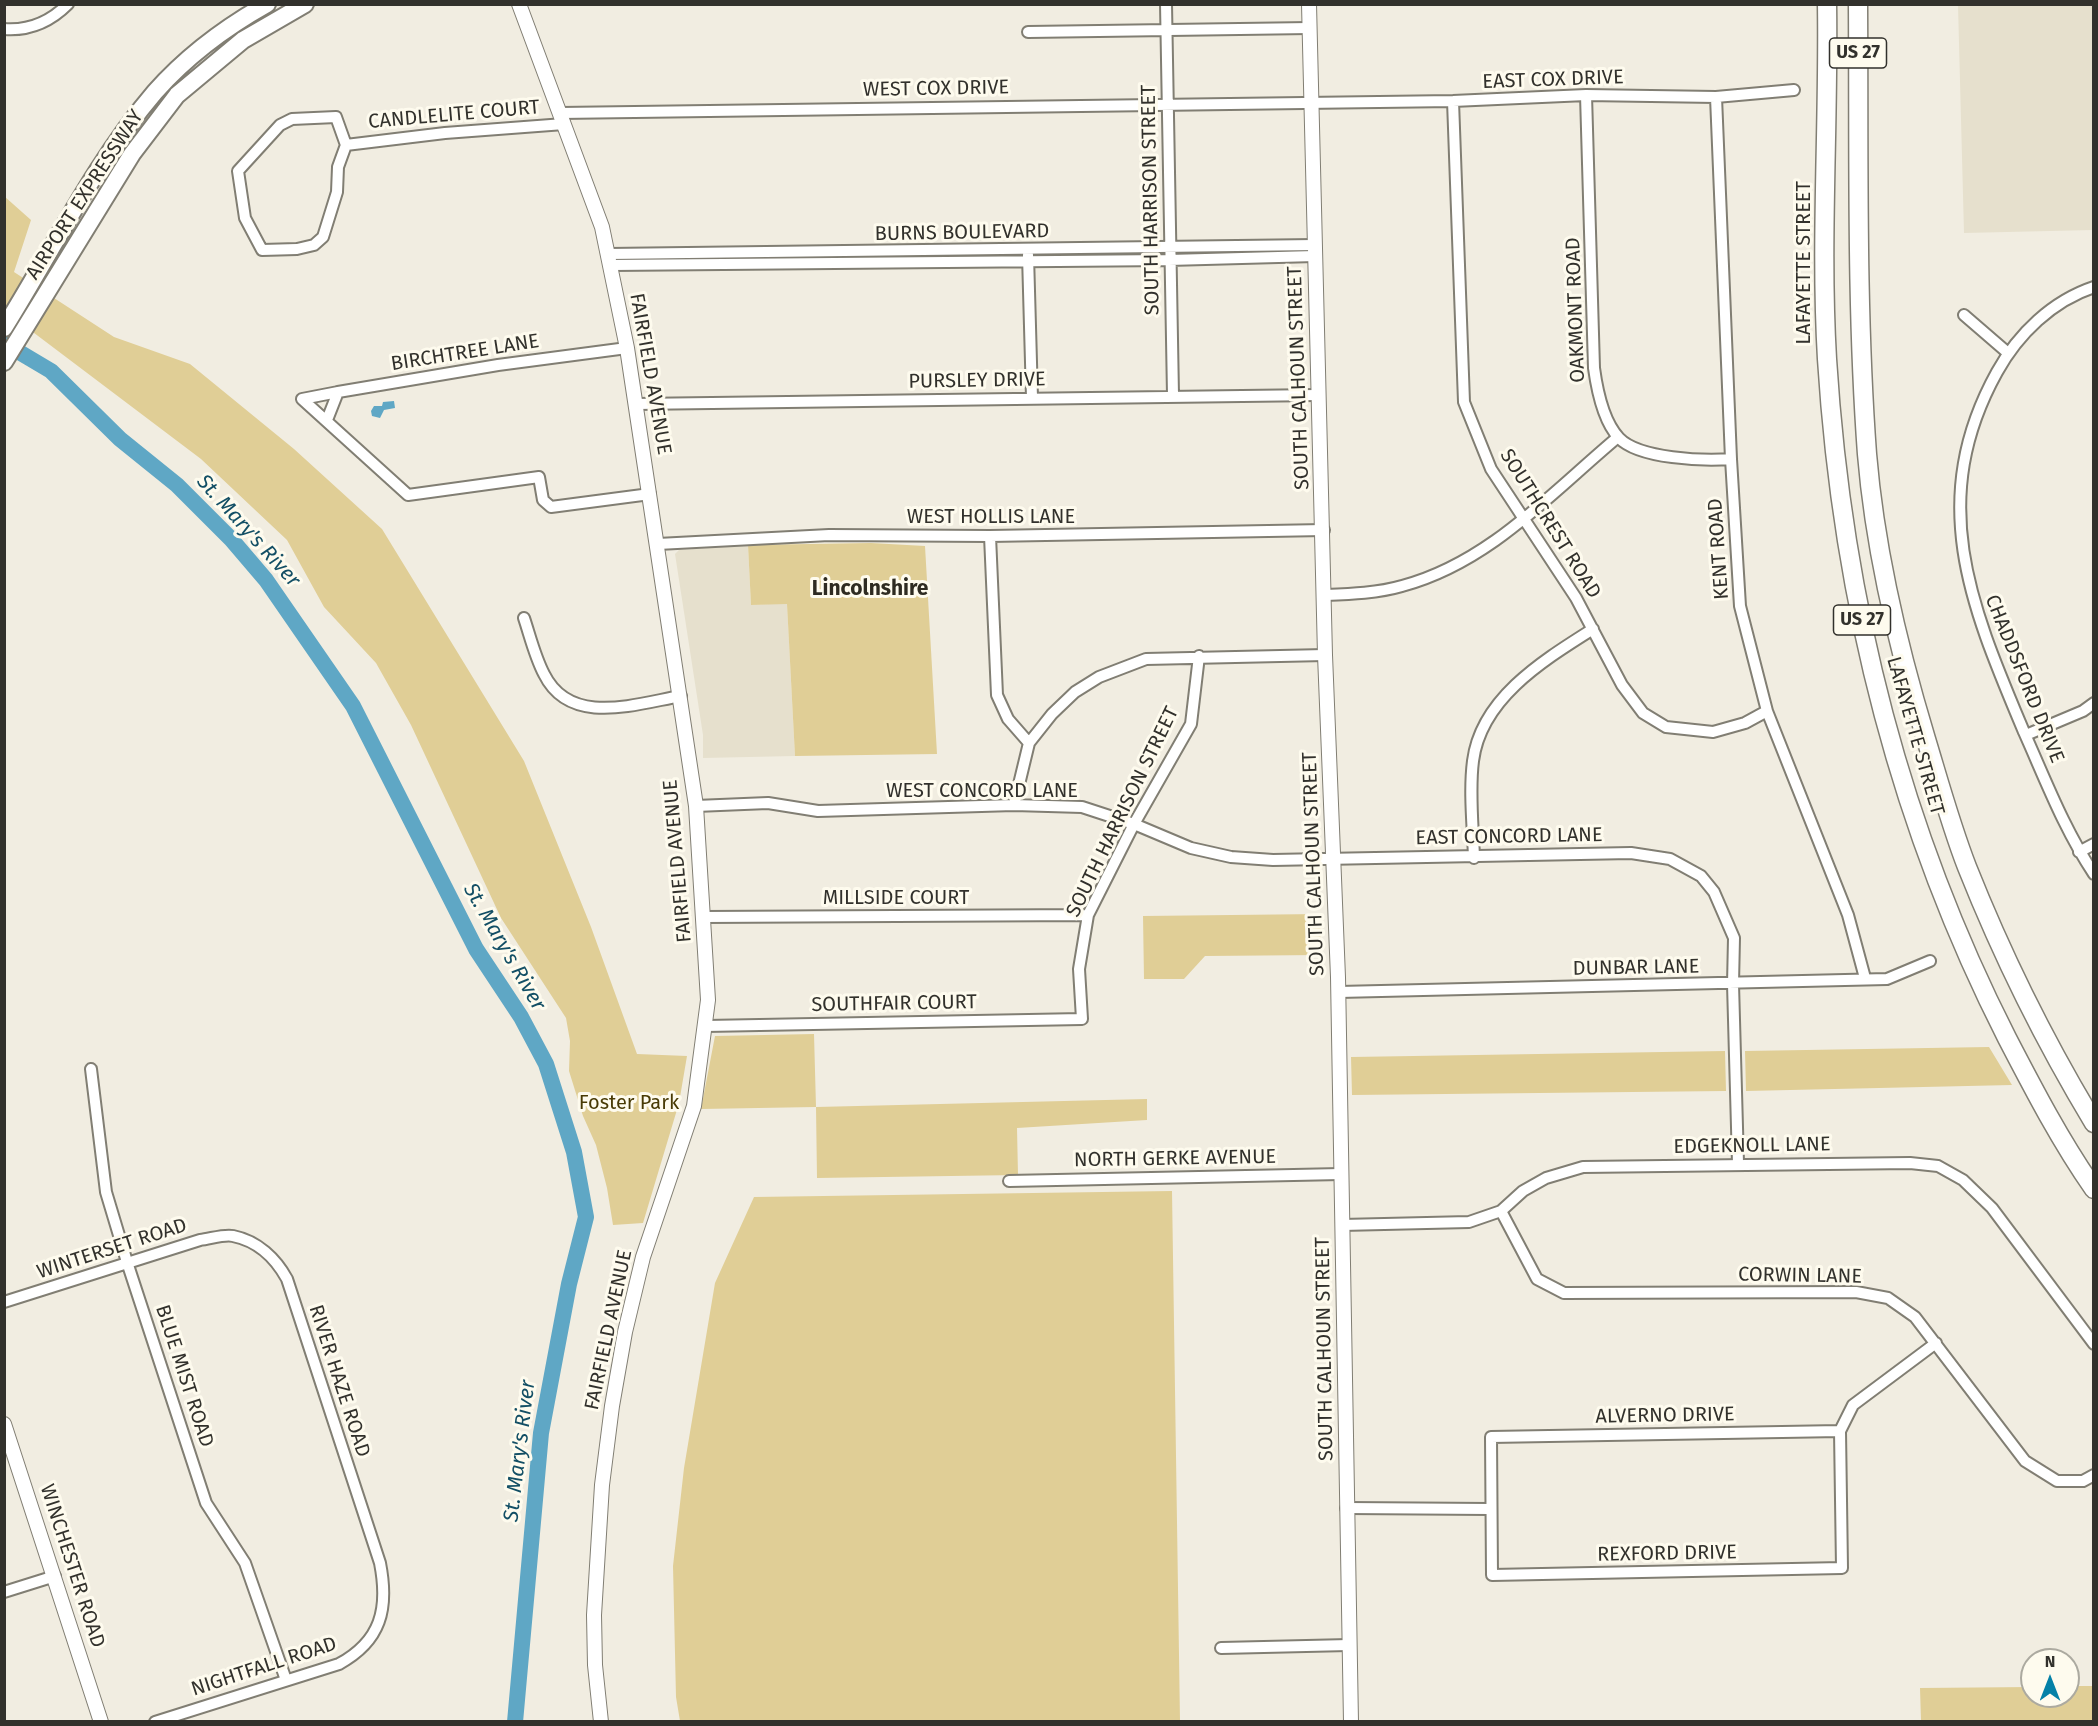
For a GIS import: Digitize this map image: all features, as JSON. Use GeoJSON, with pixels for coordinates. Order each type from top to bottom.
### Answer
{"type":"FeatureCollection","features":[{"type":"Feature","properties":{"kind":"highway","name":"LAFAYETTE STREET"},"geometry":{"type":"LineString","coordinates":[[1827,4],[1825,242],[1829,388],[1834,454],[1845,529],[1880,708],[1934,877],[1980,986],[2037,1097],[2094,1190]]}},
{"type":"Feature","properties":{"kind":"highway","name":"LAFAYETTE STREET"},"geometry":{"type":"LineString","coordinates":[[1858,4],[1862,354],[1868,456],[1891,611],[1914,700],[1966,865],[2012,971],[2068,1080],[2094,1123]]}},
{"type":"Feature","properties":{"kind":"main road","name":"AIRPORT EXPRESSWAY"},"geometry":{"type":"LineString","coordinates":[[4,328],[103,165],[156,91],[189,59],[238,20],[267,4]]}},
{"type":"Feature","properties":{"kind":"main road","name":"AIRPORT EXPRESSWAY"},"geometry":{"type":"LineString","coordinates":[[4,362],[132,154],[177,94],[243,40],[305,4]]}},
{"type":"Feature","properties":{"kind":"street"},"geometry":{"type":"LineString","coordinates":[[4,29],[33,27],[50,19],[68,4]]}},
{"type":"Feature","properties":{"kind":"street","name":"FAIRFIELD AVENUE"},"geometry":{"type":"LineString","coordinates":[[519,4],[588,184],[610,260],[627,348],[696,806],[708,1000],[693,1106],[643,1257],[625,1332],[612,1406],[602,1485],[594,1604],[595,1665],[601,1722]]}},
{"type":"Feature","properties":{"kind":"street","name":"SOUTH HARRISON STREET"},"geometry":{"type":"LineString","coordinates":[[1166,4],[1173,395]]}},
{"type":"Feature","properties":{"kind":"street","name":"SOUTH CALHOUN STREET"},"geometry":{"type":"LineString","coordinates":[[1309,4],[1318,394],[1324,530],[1325,655],[1339,992],[1351,1722]]}},
{"type":"Feature","properties":{"kind":"street"},"geometry":{"type":"LineString","coordinates":[[1029,32],[1310,28]]}},
{"type":"Feature","properties":{"kind":"street","name":"EAST COX DRIVE"},"geometry":{"type":"LineString","coordinates":[[1312,103],[1453,101],[1586,95],[1716,97],[1794,90]]}},
{"type":"Feature","properties":{"kind":"street","name":"OAKMONT ROAD"},"geometry":{"type":"LineString","coordinates":[[1586,95],[1594,368],[1598,391],[1618,437]]}},
{"type":"Feature","properties":{"kind":"street","name":"KENT ROAD"},"geometry":{"type":"LineString","coordinates":[[1716,97],[1731,459],[1740,606],[1767,711],[1848,915],[1865,978]]}},
{"type":"Feature","properties":{"kind":"street","name":"SOUTHCREST ROAD"},"geometry":{"type":"LineString","coordinates":[[1453,101],[1464,402],[1491,470],[1576,598],[1622,685],[1643,712],[1665,728],[1713,732],[1745,723],[1767,711]]}},
{"type":"Feature","properties":{"kind":"street","name":"WEST COX DRIVE"},"geometry":{"type":"LineString","coordinates":[[562,118],[1168,104],[1312,103]]}},
{"type":"Feature","properties":{"kind":"street","name":"CANDLELITE COURT"},"geometry":{"type":"LineString","coordinates":[[336,117],[346,145],[338,167],[337,192],[323,237],[314,245],[297,249],[262,250],[245,218],[238,171],[279,125],[292,119],[336,117]]}},
{"type":"Feature","properties":{"kind":"street","name":"CANDLELITE COURT"},"geometry":{"type":"LineString","coordinates":[[346,145],[562,118]]}},
{"type":"Feature","properties":{"kind":"street"},"geometry":{"type":"LineString","coordinates":[[1028,249],[1032,398]]}},
{"type":"Feature","properties":{"kind":"street","name":"BURNS BOULEVARD"},"geometry":{"type":"LineString","coordinates":[[610,260],[1028,249],[1315,250]]}},
{"type":"Feature","properties":{"kind":"street","name":"BURNS BOULEVARD"},"geometry":{"type":"LineString","coordinates":[[610,260],[1170,260],[1315,250]]}},
{"type":"Feature","properties":{"kind":"street","name":"CHADDSFORD DRIVE"},"geometry":{"type":"LineString","coordinates":[[2094,287],[2045,314],[2008,353],[1989,386],[1974,424],[1963,479],[1960,524],[1968,584],[1976,612],[2062,820],[2094,874]]}},
{"type":"Feature","properties":{"kind":"street"},"geometry":{"type":"LineString","coordinates":[[1964,315],[2008,353]]}},
{"type":"Feature","properties":{"kind":"street","name":"BIRCHTREE LANE"},"geometry":{"type":"LineString","coordinates":[[327,420],[302,399],[498,365],[627,348]]}},
{"type":"Feature","properties":{"kind":"street"},"geometry":{"type":"LineString","coordinates":[[338,392],[327,420],[408,495],[539,477],[543,500],[551,507],[650,494]]}},
{"type":"Feature","properties":{"kind":"street","name":"PURSLEY DRIVE"},"geometry":{"type":"LineString","coordinates":[[636,404],[1318,394]]}},
{"type":"Feature","properties":{"kind":"street"},"geometry":{"type":"LineString","coordinates":[[1325,595],[1379,591],[1424,580],[1462,562],[1523,519],[1618,437],[1639,448],[1680,459],[1731,459]]}},
{"type":"Feature","properties":{"kind":"street","name":"WEST HOLLIS LANE"},"geometry":{"type":"LineString","coordinates":[[658,544],[829,535],[990,536],[1324,530]]}},
{"type":"Feature","properties":{"kind":"street"},"geometry":{"type":"LineString","coordinates":[[990,536],[997,695],[1008,719],[1029,743]]}},
{"type":"Feature","properties":{"kind":"street"},"geometry":{"type":"LineString","coordinates":[[524,618],[543,673],[559,694],[571,703],[602,709],[681,696]]}},
{"type":"Feature","properties":{"kind":"street"},"geometry":{"type":"LineString","coordinates":[[1474,858],[1473,760],[1489,718],[1518,682],[1545,660],[1593,629]]}},
{"type":"Feature","properties":{"kind":"street"},"geometry":{"type":"LineString","coordinates":[[1014,805],[1029,743],[1052,714],[1075,692],[1099,677],[1146,659],[1199,656],[1325,655]]}},
{"type":"Feature","properties":{"kind":"street","name":"SOUTH HARRISON STREET"},"geometry":{"type":"LineString","coordinates":[[1082,1018],[1079,969],[1088,915],[1134,824],[1191,724],[1199,656]]}},
{"type":"Feature","properties":{"kind":"street"},"geometry":{"type":"LineString","coordinates":[[2026,735],[2083,711],[2094,703]]}},
{"type":"Feature","properties":{"kind":"street","name":"WEST CONCORD LANE"},"geometry":{"type":"LineString","coordinates":[[696,806],[768,803],[818,812],[1014,805],[1082,807],[1134,824],[1191,848],[1232,857],[1273,860],[1332,857]]}},
{"type":"Feature","properties":{"kind":"street"},"geometry":{"type":"LineString","coordinates":[[2079,852],[2094,844]]}},
{"type":"Feature","properties":{"kind":"street","name":"EAST CONCORD LANE"},"geometry":{"type":"LineString","coordinates":[[1332,857],[1474,858],[1631,853],[1654,855],[1685,865],[1701,876],[1714,892],[1734,938],[1733,984]]}},
{"type":"Feature","properties":{"kind":"street","name":"MILLSIDE COURT"},"geometry":{"type":"LineString","coordinates":[[704,917],[1088,915]]}},
{"type":"Feature","properties":{"kind":"street","name":"DUNBAR LANE"},"geometry":{"type":"LineString","coordinates":[[1339,992],[1887,979],[1930,960]]}},
{"type":"Feature","properties":{"kind":"street"},"geometry":{"type":"LineString","coordinates":[[1733,984],[1738,1163]]}},
{"type":"Feature","properties":{"kind":"street","name":"SOUTHFAIR COURT"},"geometry":{"type":"LineString","coordinates":[[706,1026],[1082,1018]]}},
{"type":"Feature","properties":{"kind":"street","name":"BLUE MIST ROAD"},"geometry":{"type":"LineString","coordinates":[[91,1069],[106,1192],[127,1262],[206,1503],[245,1563],[286,1680]]}},
{"type":"Feature","properties":{"kind":"street","name":"EDGEKNOLL LANE"},"geometry":{"type":"LineString","coordinates":[[1342,1225],[1469,1222],[1501,1211],[1523,1191],[1546,1178],[1583,1167],[1910,1162],[1938,1166],[1963,1180],[1992,1208],[2094,1344]]}},
{"type":"Feature","properties":{"kind":"street","name":"NORTH GERKE AVENUE"},"geometry":{"type":"LineString","coordinates":[[1009,1181],[1341,1174]]}},
{"type":"Feature","properties":{"kind":"street","name":"CORWIN LANE"},"geometry":{"type":"LineString","coordinates":[[1501,1211],[1537,1279],[1564,1293],[1856,1292],[1888,1298],[1915,1317],[2025,1461],[2057,1481],[2083,1480],[2094,1475]]}},
{"type":"Feature","properties":{"kind":"street","name":"WINTERSET ROAD"},"geometry":{"type":"LineString","coordinates":[[4,1302],[200,1240],[232,1236]]}},
{"type":"Feature","properties":{"kind":"street","name":"RIVER HAZE ROAD"},"geometry":{"type":"LineString","coordinates":[[232,1236],[257,1245],[279,1265],[287,1280],[380,1563]]}},
{"type":"Feature","properties":{"kind":"street"},"geometry":{"type":"LineString","coordinates":[[1840,1431],[1853,1405],[1936,1343]]}},
{"type":"Feature","properties":{"kind":"street","name":"WINCHESTER ROAD"},"geometry":{"type":"LineString","coordinates":[[4,1424],[55,1576],[100,1722]]}},
{"type":"Feature","properties":{"kind":"street","name":"ALVERNO DRIVE"},"geometry":{"type":"LineString","coordinates":[[1490,1509],[1491,1437],[1840,1431]]}},
{"type":"Feature","properties":{"kind":"street","name":"REXFORD DRIVE"},"geometry":{"type":"LineString","coordinates":[[1490,1509],[1492,1575],[1842,1568],[1840,1431]]}},
{"type":"Feature","properties":{"kind":"street"},"geometry":{"type":"LineString","coordinates":[[1346,1508],[1490,1509]]}},
{"type":"Feature","properties":{"kind":"street","name":"NIGHTFALL ROAD"},"geometry":{"type":"LineString","coordinates":[[156,1722],[339,1664],[358,1653],[371,1640],[380,1620],[384,1595],[380,1563]]}},
{"type":"Feature","properties":{"kind":"street"},"geometry":{"type":"LineString","coordinates":[[4,1592],[55,1576]]}},
{"type":"Feature","properties":{"kind":"street"},"geometry":{"type":"LineString","coordinates":[[1221,1648],[1349,1645]]}},
{"type":"Feature","properties":{"kind":"shaded area"},"geometry":{"type":"Polygon","coordinates":[[[1958,5],[2093,5],[2093,230],[1964,233],[1958,5]]]}},
{"type":"Feature","properties":{"kind":"shaded area"},"geometry":{"type":"Polygon","coordinates":[[[748,545],[751,605],[787,603],[795,756],[703,758],[703,735],[675,554],[679,550],[748,545]]]}},
{"type":"Feature","properties":{"kind":"green space","name":"Foster Park"},"geometry":{"type":"Polygon","coordinates":[[[4,196],[31,220],[14,272],[114,337],[190,364],[294,449],[382,529],[524,761],[591,927],[637,1054],[687,1056],[679,1103],[643,1223],[613,1225],[607,1188],[596,1145],[583,1116],[569,1071],[570,1041],[566,1018],[501,918],[411,725],[376,663],[324,607],[287,540],[201,459],[5,311],[4,196]]]}},
{"type":"Feature","properties":{"kind":"green space"},"geometry":{"type":"Polygon","coordinates":[[[871,543],[925,546],[937,754],[795,756],[787,604],[751,605],[748,545],[871,543]]]}},
{"type":"Feature","properties":{"kind":"green space"},"geometry":{"type":"Polygon","coordinates":[[[1320,914],[1321,955],[1205,956],[1184,979],[1144,979],[1143,916],[1320,914]]]}},
{"type":"Feature","properties":{"kind":"green space"},"geometry":{"type":"Polygon","coordinates":[[[814,1034],[816,1107],[701,1109],[715,1036],[814,1034]]]}},
{"type":"Feature","properties":{"kind":"green space"},"geometry":{"type":"Polygon","coordinates":[[[1989,1047],[2012,1085],[1746,1091],[1745,1051],[1989,1047]]]}},
{"type":"Feature","properties":{"kind":"green space"},"geometry":{"type":"Polygon","coordinates":[[[1725,1051],[1726,1091],[1352,1095],[1351,1057],[1725,1051]]]}},
{"type":"Feature","properties":{"kind":"green space"},"geometry":{"type":"Polygon","coordinates":[[[1147,1099],[1147,1120],[1017,1128],[1018,1175],[817,1178],[816,1107],[1147,1099]]]}},
{"type":"Feature","properties":{"kind":"green space"},"geometry":{"type":"Polygon","coordinates":[[[1172,1191],[1180,1721],[680,1721],[676,1697],[673,1566],[684,1468],[715,1283],[754,1197],[1172,1191]]]}},
{"type":"Feature","properties":{"kind":"green space"},"geometry":{"type":"Polygon","coordinates":[[[2080,1686],[2093,1686],[2093,1721],[1921,1721],[1920,1688],[2020,1687],[2020,1708],[2080,1708],[2080,1686]]]}},
{"type":"Feature","properties":{"kind":"water"},"geometry":{"type":"Polygon","coordinates":[[[394,401],[395,408],[384,410],[380,418],[372,416],[371,411],[374,406],[382,406],[383,402],[394,401]]]}},
{"type":"Feature","properties":{"kind":"waterway","name":"St. Mary's River"},"geometry":{"type":"LineString","coordinates":[[4,343],[51,371],[120,439],[177,485],[231,539],[266,580],[353,706],[476,949],[521,1017],[546,1064],[574,1152],[586,1217],[569,1284],[541,1433],[515,1722]]}},
{"type":"Feature","properties":{"kind":"district","name":"Lincolnshire"},"geometry":{"type":"Point","coordinates":[870,589]}}]}
